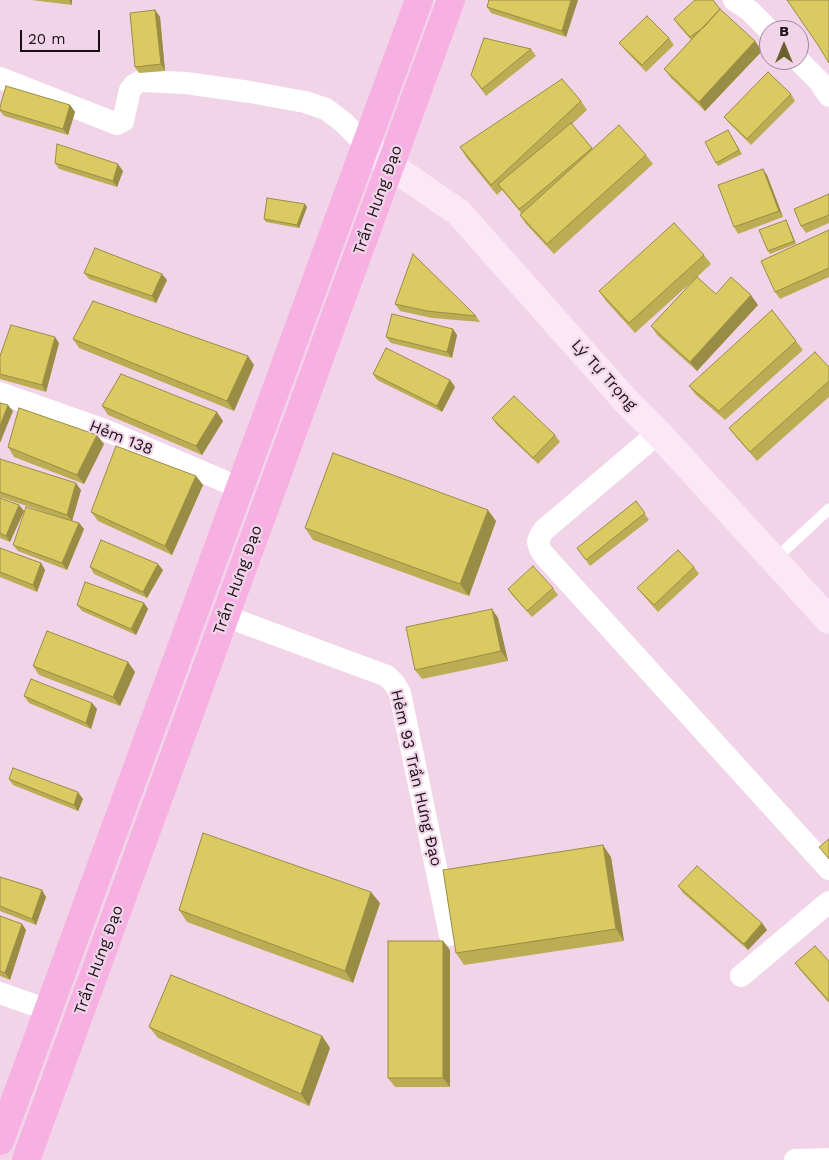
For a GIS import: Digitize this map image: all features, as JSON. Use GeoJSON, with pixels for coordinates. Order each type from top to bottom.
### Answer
{"type":"FeatureCollection","features":[{"type":"Feature","properties":{"kind":"highway","name":"Trần Hưng Đạo"},"geometry":{"type":"LineString","coordinates":[[0,1141],[419,0]]}},
{"type":"Feature","properties":{"kind":"highway","name":"Trần Hưng Đạo"},"geometry":{"type":"LineString","coordinates":[[26,1160],[451,0]]}},
{"type":"Feature","properties":{"kind":"street"},"geometry":{"type":"LineString","coordinates":[[734,0],[759,20]]}},
{"type":"Feature","properties":{"kind":"street"},"geometry":{"type":"LineString","coordinates":[[808,70],[819,81],[829,96]]}},
{"type":"Feature","properties":{"kind":"street"},"geometry":{"type":"LineString","coordinates":[[0,78],[117,124],[123,122],[130,90],[134,84],[141,82],[186,83],[305,102],[326,109],[344,122],[366,145]]}},
{"type":"Feature","properties":{"kind":"street","name":"Lý Tự Trọng"},"geometry":{"type":"LineString","coordinates":[[366,145],[390,166],[458,212],[626,401],[658,433],[829,620]]}},
{"type":"Feature","properties":{"kind":"street","name":"Hẻm 138"},"geometry":{"type":"LineString","coordinates":[[0,393],[105,430],[240,488]]}},
{"type":"Feature","properties":{"kind":"street"},"geometry":{"type":"LineString","coordinates":[[658,433],[544,530],[538,542],[540,549],[829,869]]}},
{"type":"Feature","properties":{"kind":"street","name":"Hẻm 93 Trần Hưng Đạo"},"geometry":{"type":"LineString","coordinates":[[225,616],[387,676],[394,683],[400,693],[450,935]]}},
{"type":"Feature","properties":{"kind":"street"},"geometry":{"type":"LineString","coordinates":[[741,976],[829,902]]}},
{"type":"Feature","properties":{"kind":"street"},"geometry":{"type":"LineString","coordinates":[[0,993],[48,1010]]}},
{"type":"Feature","properties":{"kind":"street"},"geometry":{"type":"LineString","coordinates":[[795,1160],[829,1159]]}},
{"type":"Feature","properties":{"kind":"lane"},"geometry":{"type":"LineString","coordinates":[[774,560],[829,509]]}},
{"type":"Feature","properties":{"kind":"building"},"geometry":{"type":"Polygon","coordinates":[[[489,0],[571,0],[562,31],[487,7],[489,0]]]}},
{"type":"Feature","properties":{"kind":"building"},"geometry":{"type":"Polygon","coordinates":[[[695,0],[713,0],[720,9],[704,27],[690,37],[674,19],[695,0]]]}},
{"type":"Feature","properties":{"kind":"building"},"geometry":{"type":"Polygon","coordinates":[[[787,0],[829,0],[829,63],[809,32],[809,20],[801,20],[787,0]]]}},
{"type":"Feature","properties":{"kind":"building"},"geometry":{"type":"Polygon","coordinates":[[[720,9],[755,41],[699,102],[664,69],[720,9]]]}},
{"type":"Feature","properties":{"kind":"building"},"geometry":{"type":"Polygon","coordinates":[[[155,10],[161,64],[135,67],[130,13],[155,10]]]}},
{"type":"Feature","properties":{"kind":"building"},"geometry":{"type":"Polygon","coordinates":[[[647,16],[669,38],[642,65],[619,43],[647,16]]]}},
{"type":"Feature","properties":{"kind":"building"},"geometry":{"type":"Polygon","coordinates":[[[484,38],[531,49],[482,89],[471,75],[484,38]]]}},
{"type":"Feature","properties":{"kind":"building"},"geometry":{"type":"Polygon","coordinates":[[[768,72],[791,94],[747,139],[724,117],[768,72]]]}},
{"type":"Feature","properties":{"kind":"building"},"geometry":{"type":"Polygon","coordinates":[[[562,79],[581,101],[491,185],[460,147],[562,79]]]}},
{"type":"Feature","properties":{"kind":"building"},"geometry":{"type":"Polygon","coordinates":[[[6,86],[70,105],[63,129],[0,110],[6,86]]]}},
{"type":"Feature","properties":{"kind":"building"},"geometry":{"type":"Polygon","coordinates":[[[571,123],[592,148],[519,209],[498,184],[571,123]]]}},
{"type":"Feature","properties":{"kind":"building"},"geometry":{"type":"Polygon","coordinates":[[[619,125],[646,155],[547,244],[520,215],[619,125]]]}},
{"type":"Feature","properties":{"kind":"building"},"geometry":{"type":"Polygon","coordinates":[[[728,130],[739,150],[716,163],[705,142],[728,130]]]}},
{"type":"Feature","properties":{"kind":"building"},"geometry":{"type":"Polygon","coordinates":[[[57,144],[118,164],[113,181],[55,163],[57,144]]]}},
{"type":"Feature","properties":{"kind":"building"},"geometry":{"type":"Polygon","coordinates":[[[763,169],[779,211],[734,227],[718,185],[763,169]]]}},
{"type":"Feature","properties":{"kind":"building"},"geometry":{"type":"Polygon","coordinates":[[[829,194],[829,215],[801,226],[794,209],[829,194]]]}},
{"type":"Feature","properties":{"kind":"building"},"geometry":{"type":"Polygon","coordinates":[[[267,198],[305,204],[297,225],[264,219],[267,198]]]}},
{"type":"Feature","properties":{"kind":"building"},"geometry":{"type":"Polygon","coordinates":[[[786,220],[794,241],[768,251],[759,230],[786,220]]]}},
{"type":"Feature","properties":{"kind":"building"},"geometry":{"type":"Polygon","coordinates":[[[674,223],[704,255],[629,323],[599,291],[674,223]]]}},
{"type":"Feature","properties":{"kind":"building"},"geometry":{"type":"Polygon","coordinates":[[[829,230],[829,268],[775,292],[761,261],[829,230]]]}},
{"type":"Feature","properties":{"kind":"building"},"geometry":{"type":"Polygon","coordinates":[[[95,248],[162,274],[152,296],[84,273],[95,248]]]}},
{"type":"Feature","properties":{"kind":"building"},"geometry":{"type":"Polygon","coordinates":[[[413,254],[476,316],[427,311],[395,304],[413,254]]]}},
{"type":"Feature","properties":{"kind":"building"},"geometry":{"type":"Polygon","coordinates":[[[697,277],[716,294],[731,277],[751,295],[690,362],[651,326],[697,277]]]}},
{"type":"Feature","properties":{"kind":"building"},"geometry":{"type":"Polygon","coordinates":[[[93,301],[248,356],[227,401],[73,339],[93,301]]]}},
{"type":"Feature","properties":{"kind":"building"},"geometry":{"type":"Polygon","coordinates":[[[772,310],[796,341],[719,411],[689,386],[772,310]]]}},
{"type":"Feature","properties":{"kind":"building"},"geometry":{"type":"Polygon","coordinates":[[[392,314],[453,329],[447,352],[386,337],[392,314]]]}},
{"type":"Feature","properties":{"kind":"building"},"geometry":{"type":"Polygon","coordinates":[[[11,325],[55,337],[42,385],[0,374],[0,356],[11,325]]]}},
{"type":"Feature","properties":{"kind":"building"},"geometry":{"type":"Polygon","coordinates":[[[386,348],[450,380],[437,406],[373,374],[386,348]]]}},
{"type":"Feature","properties":{"kind":"building"},"geometry":{"type":"Polygon","coordinates":[[[815,352],[829,367],[829,381],[750,452],[729,428],[815,352]]]}},
{"type":"Feature","properties":{"kind":"building"},"geometry":{"type":"Polygon","coordinates":[[[121,374],[217,412],[196,446],[102,406],[121,374]]]}},
{"type":"Feature","properties":{"kind":"building"},"geometry":{"type":"Polygon","coordinates":[[[514,396],[555,435],[533,458],[492,418],[514,396]]]}},
{"type":"Feature","properties":{"kind":"building"},"geometry":{"type":"Polygon","coordinates":[[[0,403],[8,405],[0,426],[0,403]]]}},
{"type":"Feature","properties":{"kind":"building"},"geometry":{"type":"Polygon","coordinates":[[[19,408],[97,435],[77,475],[8,447],[19,408]]]}},
{"type":"Feature","properties":{"kind":"building"},"geometry":{"type":"Polygon","coordinates":[[[116,446],[196,476],[165,546],[91,512],[116,446]]]}},
{"type":"Feature","properties":{"kind":"building"},"geometry":{"type":"Polygon","coordinates":[[[333,453],[488,510],[460,584],[305,528],[333,453]]]}},
{"type":"Feature","properties":{"kind":"building"},"geometry":{"type":"Polygon","coordinates":[[[0,459],[76,483],[67,515],[0,492],[0,459]]]}},
{"type":"Feature","properties":{"kind":"building"},"geometry":{"type":"Polygon","coordinates":[[[0,498],[19,505],[6,536],[0,533],[0,498]]]}},
{"type":"Feature","properties":{"kind":"building"},"geometry":{"type":"Polygon","coordinates":[[[636,501],[645,513],[586,560],[577,548],[636,501]]]}},
{"type":"Feature","properties":{"kind":"building"},"geometry":{"type":"Polygon","coordinates":[[[26,507],[79,523],[62,563],[13,545],[26,507]]]}},
{"type":"Feature","properties":{"kind":"building"},"geometry":{"type":"Polygon","coordinates":[[[101,540],[158,564],[143,592],[90,567],[101,540]]]}},
{"type":"Feature","properties":{"kind":"building"},"geometry":{"type":"Polygon","coordinates":[[[0,548],[41,563],[33,585],[0,572],[0,548]]]}},
{"type":"Feature","properties":{"kind":"building"},"geometry":{"type":"Polygon","coordinates":[[[678,550],[694,567],[654,605],[637,588],[678,550]]]}},
{"type":"Feature","properties":{"kind":"building"},"geometry":{"type":"Polygon","coordinates":[[[533,566],[553,588],[527,611],[508,589],[533,566]]]}},
{"type":"Feature","properties":{"kind":"building"},"geometry":{"type":"Polygon","coordinates":[[[85,582],[144,603],[131,629],[77,605],[85,582]]]}},
{"type":"Feature","properties":{"kind":"building"},"geometry":{"type":"Polygon","coordinates":[[[492,609],[501,651],[415,670],[406,627],[492,609]]]}},
{"type":"Feature","properties":{"kind":"building"},"geometry":{"type":"Polygon","coordinates":[[[47,631],[128,662],[113,697],[33,666],[47,631]]]}},
{"type":"Feature","properties":{"kind":"building"},"geometry":{"type":"Polygon","coordinates":[[[31,679],[92,703],[86,723],[24,696],[31,679]]]}},
{"type":"Feature","properties":{"kind":"building"},"geometry":{"type":"Polygon","coordinates":[[[13,768],[78,792],[74,805],[9,779],[13,768]]]}},
{"type":"Feature","properties":{"kind":"building"},"geometry":{"type":"Polygon","coordinates":[[[203,833],[371,892],[345,971],[179,910],[203,833]]]}},
{"type":"Feature","properties":{"kind":"building"},"geometry":{"type":"Polygon","coordinates":[[[829,839],[829,859],[819,847],[829,839]]]}},
{"type":"Feature","properties":{"kind":"building"},"geometry":{"type":"Polygon","coordinates":[[[603,845],[616,929],[456,953],[443,870],[603,845]]]}},
{"type":"Feature","properties":{"kind":"building"},"geometry":{"type":"Polygon","coordinates":[[[697,866],[762,923],[744,944],[678,886],[697,866]]]}},
{"type":"Feature","properties":{"kind":"building"},"geometry":{"type":"Polygon","coordinates":[[[0,877],[42,890],[32,919],[0,906],[0,877]]]}},
{"type":"Feature","properties":{"kind":"building"},"geometry":{"type":"Polygon","coordinates":[[[0,916],[22,924],[5,973],[0,971],[0,916]]]}},
{"type":"Feature","properties":{"kind":"building"},"geometry":{"type":"Polygon","coordinates":[[[388,941],[443,941],[443,1078],[388,1078],[388,941]]]}},
{"type":"Feature","properties":{"kind":"building"},"geometry":{"type":"Polygon","coordinates":[[[815,946],[829,961],[829,1001],[795,963],[815,946]]]}},
{"type":"Feature","properties":{"kind":"building"},"geometry":{"type":"Polygon","coordinates":[[[171,975],[322,1036],[301,1094],[149,1027],[171,975]]]}}]}
